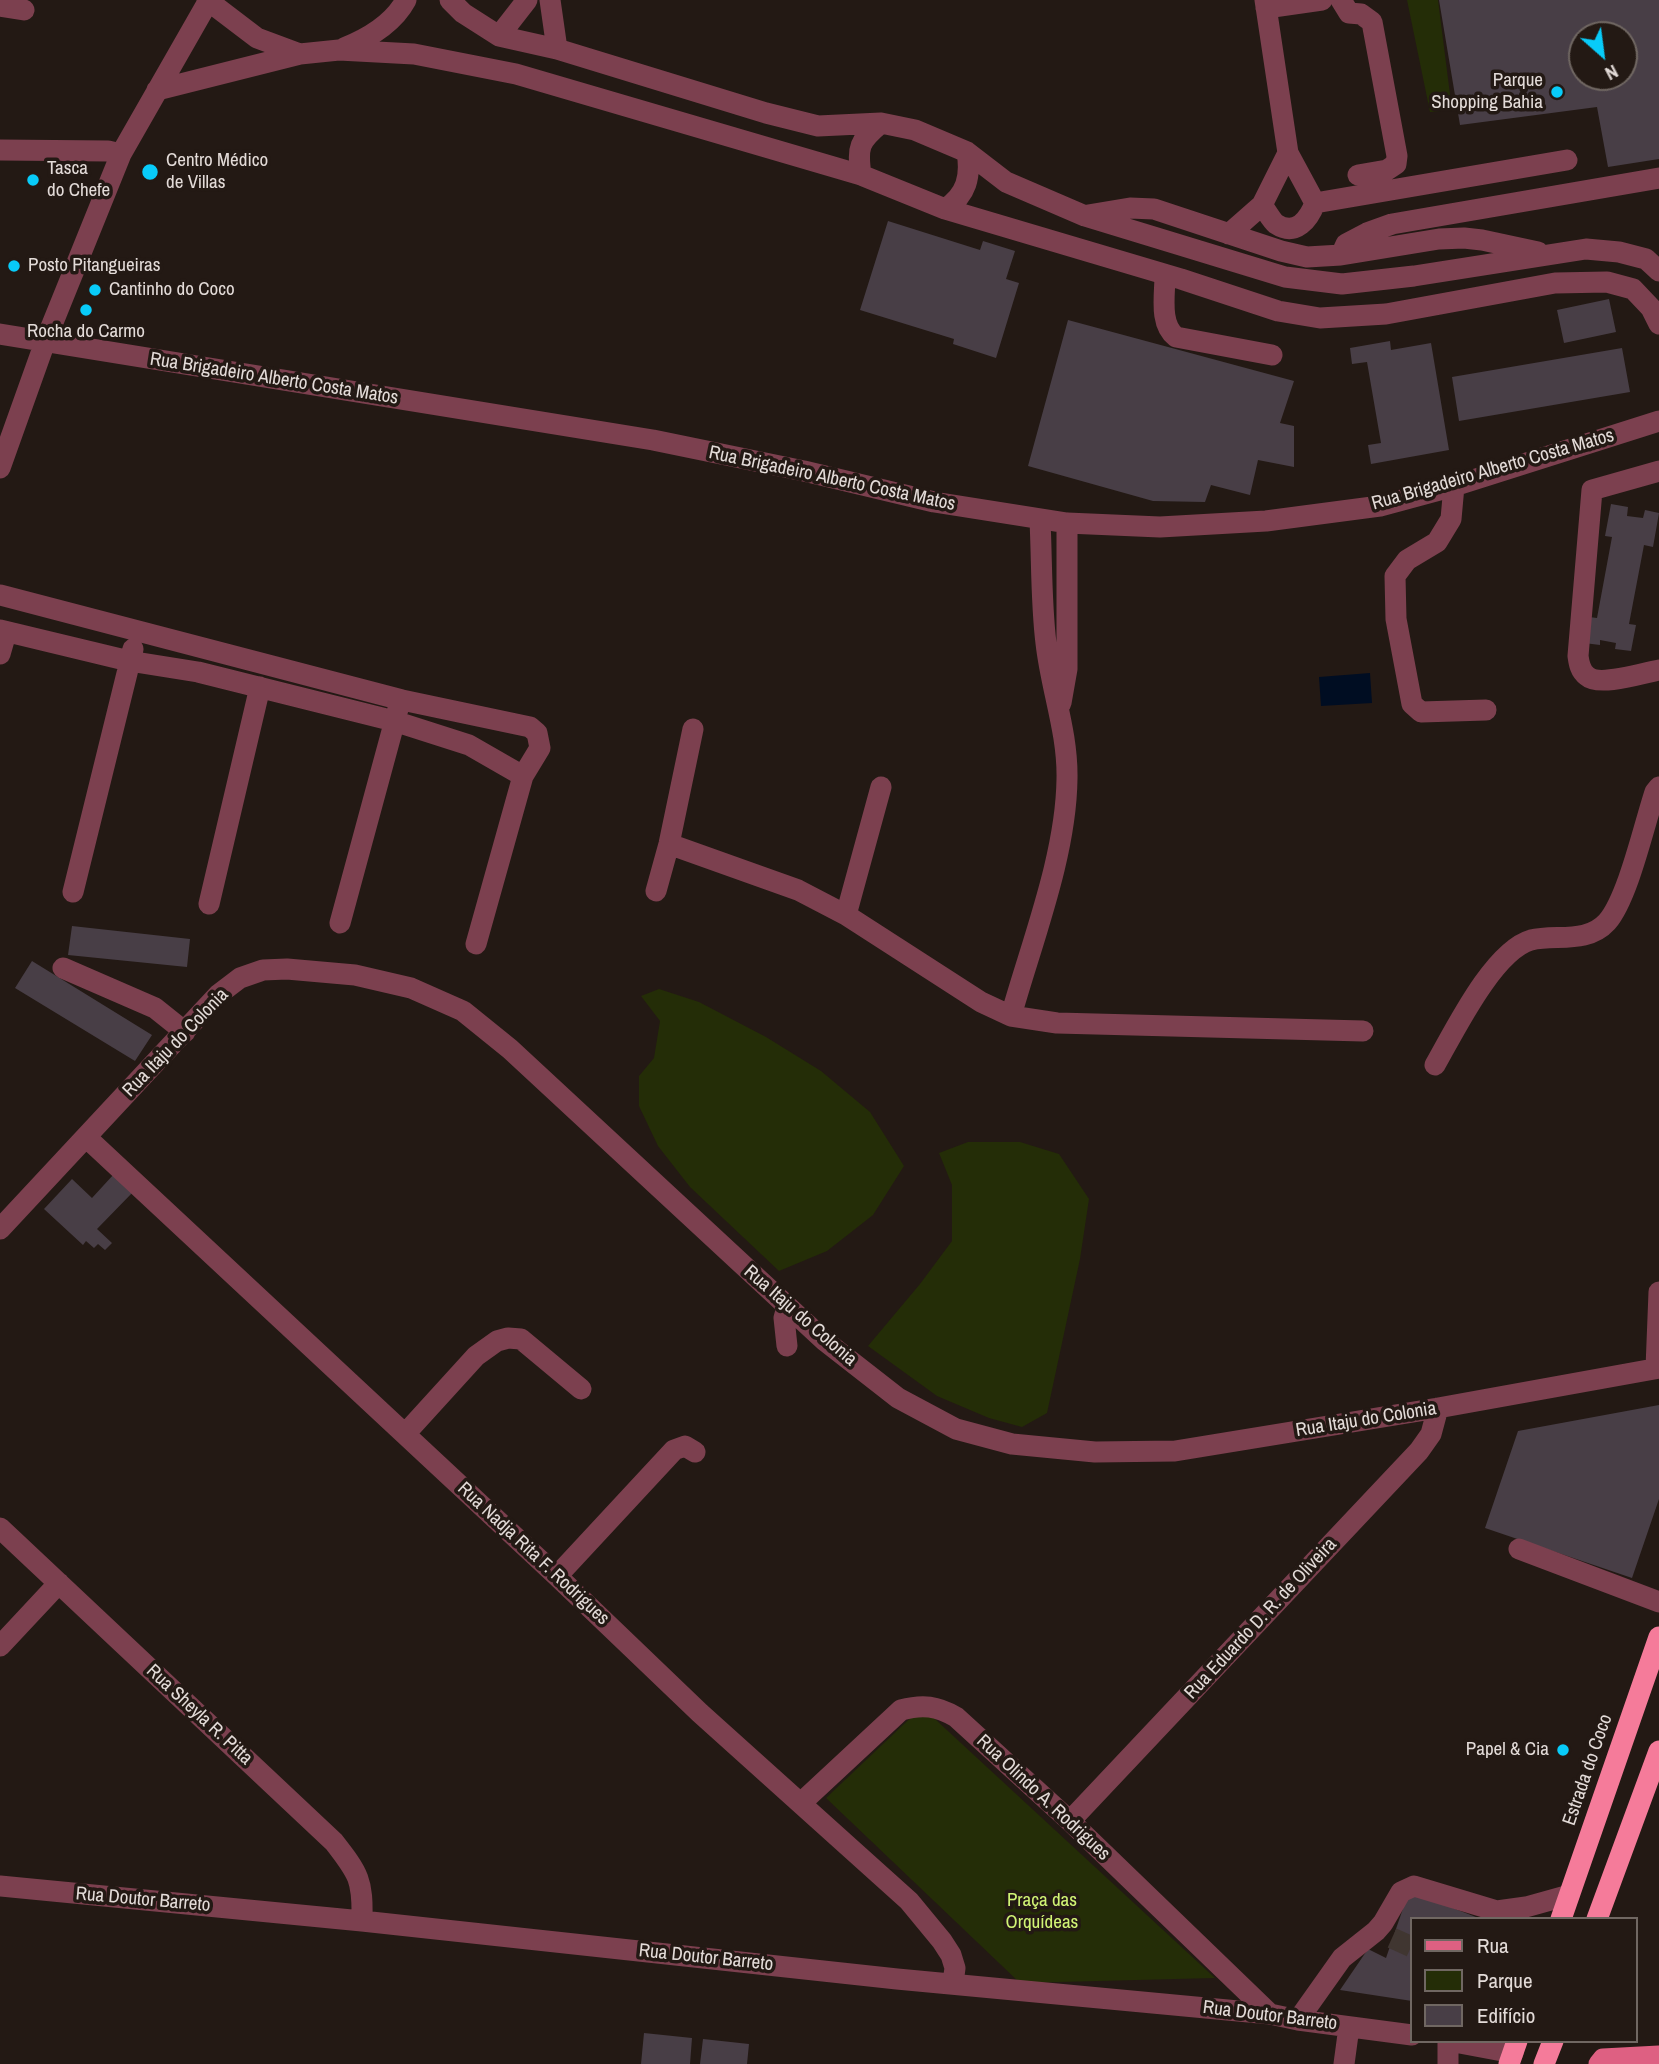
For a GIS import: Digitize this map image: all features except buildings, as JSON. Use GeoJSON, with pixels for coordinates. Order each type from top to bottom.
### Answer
{"type":"FeatureCollection","features":[{"type":"Feature","properties":{"kind":"highway","name":"Estrada do Coco"},"geometry":{"type":"LineString","coordinates":[[1562,1917],[1659,1637]]}},
{"type":"Feature","properties":{"kind":"highway"},"geometry":{"type":"LineString","coordinates":[[1598,1917],[1659,1751]]}},
{"type":"Feature","properties":{"kind":"highway"},"geometry":{"type":"LineString","coordinates":[[1544,2064],[1552,2043]]}},
{"type":"Feature","properties":{"kind":"main road"},"geometry":{"type":"LineString","coordinates":[[1600,2055],[1659,2056]]}},
{"type":"Feature","properties":{"kind":"street"},"geometry":{"type":"LineString","coordinates":[[0,468],[45,342],[121,154],[208,0],[257,38],[300,54]]}},
{"type":"Feature","properties":{"kind":"street"},"geometry":{"type":"LineString","coordinates":[[233,0],[239,25]]}},
{"type":"Feature","properties":{"kind":"street"},"geometry":{"type":"LineString","coordinates":[[339,50],[367,38],[398,14],[406,0]]}},
{"type":"Feature","properties":{"kind":"street"},"geometry":{"type":"LineString","coordinates":[[450,0],[463,13],[499,36],[557,49],[766,113],[818,126],[881,123],[915,130],[967,152],[1006,181],[1085,216],[1285,277],[1342,284],[1414,276],[1586,249],[1619,252],[1646,259],[1659,271]]}},
{"type":"Feature","properties":{"kind":"street"},"geometry":{"type":"LineString","coordinates":[[499,36],[527,0]]}},
{"type":"Feature","properties":{"kind":"street"},"geometry":{"type":"LineString","coordinates":[[550,0],[557,49]]}},
{"type":"Feature","properties":{"kind":"street"},"geometry":{"type":"LineString","coordinates":[[1262,205],[1275,224],[1289,228],[1304,224],[1315,203],[1288,153],[1265,4],[1322,0]]}},
{"type":"Feature","properties":{"kind":"street"},"geometry":{"type":"LineString","coordinates":[[1341,0],[1349,13],[1361,14],[1371,22],[1397,156],[1396,164],[1387,170],[1358,175]]}},
{"type":"Feature","properties":{"kind":"street"},"geometry":{"type":"LineString","coordinates":[[0,6],[24,10]]}},
{"type":"Feature","properties":{"kind":"street"},"geometry":{"type":"LineString","coordinates":[[157,90],[300,54],[339,50],[414,54],[516,74],[861,175],[946,209],[1278,311],[1320,318],[1386,314],[1555,283],[1607,282],[1633,289],[1651,308],[1659,324]]}},
{"type":"Feature","properties":{"kind":"street"},"geometry":{"type":"LineString","coordinates":[[861,175],[858,153],[863,137],[881,123]]}},
{"type":"Feature","properties":{"kind":"street"},"geometry":{"type":"LineString","coordinates":[[0,150],[108,151],[121,154]]}},
{"type":"Feature","properties":{"kind":"street"},"geometry":{"type":"LineString","coordinates":[[946,209],[958,201],[966,184],[970,169],[967,152]]}},
{"type":"Feature","properties":{"kind":"street"},"geometry":{"type":"LineString","coordinates":[[1229,234],[1262,205],[1288,153]]}},
{"type":"Feature","properties":{"kind":"street"},"geometry":{"type":"LineString","coordinates":[[1315,203],[1567,160]]}},
{"type":"Feature","properties":{"kind":"street"},"geometry":{"type":"LineString","coordinates":[[1334,256],[1346,244],[1367,233],[1392,225],[1659,178]]}},
{"type":"Feature","properties":{"kind":"street"},"geometry":{"type":"LineString","coordinates":[[1085,216],[1129,208],[1154,209],[1307,257],[1334,256],[1439,239],[1482,240],[1551,255]]}},
{"type":"Feature","properties":{"kind":"street"},"geometry":{"type":"LineString","coordinates":[[1304,224],[1334,256]]}},
{"type":"Feature","properties":{"kind":"street"},"geometry":{"type":"LineString","coordinates":[[1165,275],[1165,319],[1168,331],[1176,337],[1272,355]]}},
{"type":"Feature","properties":{"kind":"street","name":"Rua Brigadeiro Alberto Costa Matos"},"geometry":{"type":"LineString","coordinates":[[0,334],[653,440],[804,471],[934,502],[1040,521],[1067,523],[1160,527],[1266,521],[1380,506],[1454,486],[1659,421]]}},
{"type":"Feature","properties":{"kind":"street"},"geometry":{"type":"LineString","coordinates":[[1659,471],[1592,491],[1578,656],[1581,669],[1588,678],[1599,682],[1659,670]]}},
{"type":"Feature","properties":{"kind":"street"},"geometry":{"type":"LineString","coordinates":[[1454,486],[1451,519],[1437,542],[1407,560],[1395,576],[1396,619],[1412,704],[1421,712],[1486,710]]}},
{"type":"Feature","properties":{"kind":"street"},"geometry":{"type":"LineString","coordinates":[[1011,1016],[1063,834],[1067,777],[1060,708],[1045,640],[1040,521]]}},
{"type":"Feature","properties":{"kind":"street"},"geometry":{"type":"LineString","coordinates":[[1060,708],[1067,669],[1067,523]]}},
{"type":"Feature","properties":{"kind":"street"},"geometry":{"type":"LineString","coordinates":[[0,594],[402,700],[530,727],[537,733],[540,748],[523,776],[476,944]]}},
{"type":"Feature","properties":{"kind":"street"},"geometry":{"type":"LineString","coordinates":[[44,642],[59,610]]}},
{"type":"Feature","properties":{"kind":"street"},"geometry":{"type":"LineString","coordinates":[[74,892],[138,631]]}},
{"type":"Feature","properties":{"kind":"street"},"geometry":{"type":"LineString","coordinates":[[0,654],[3,632],[130,661],[198,672],[394,721],[469,745],[523,776]]}},
{"type":"Feature","properties":{"kind":"street"},"geometry":{"type":"LineString","coordinates":[[198,672],[202,647]]}},
{"type":"Feature","properties":{"kind":"street"},"geometry":{"type":"LineString","coordinates":[[209,904],[260,687]]}},
{"type":"Feature","properties":{"kind":"street"},"geometry":{"type":"LineString","coordinates":[[340,923],[402,700]]}},
{"type":"Feature","properties":{"kind":"street"},"geometry":{"type":"LineString","coordinates":[[656,891],[669,844],[693,729]]}},
{"type":"Feature","properties":{"kind":"street"},"geometry":{"type":"LineString","coordinates":[[846,915],[881,787]]}},
{"type":"Feature","properties":{"kind":"street"},"geometry":{"type":"LineString","coordinates":[[1435,1065],[1474,997],[1507,954],[1530,940],[1580,937],[1605,924],[1619,904],[1655,792],[1659,787]]}},
{"type":"Feature","properties":{"kind":"street"},"geometry":{"type":"LineString","coordinates":[[669,844],[798,890],[846,915],[981,1002],[1011,1016],[1056,1023],[1363,1031]]}},
{"type":"Feature","properties":{"kind":"street"},"geometry":{"type":"LineString","coordinates":[[63,968],[155,1008],[185,1032]]}},
{"type":"Feature","properties":{"kind":"street","name":"Rua Itaju do Colonia"},"geometry":{"type":"LineString","coordinates":[[0,1229],[219,994],[240,978],[263,970],[287,969],[355,975],[411,988],[463,1011],[510,1049],[825,1341],[898,1398],[956,1429],[1012,1444],[1095,1452],[1175,1451],[1438,1408],[1658,1368]]}},
{"type":"Feature","properties":{"kind":"street","name":"Rua Nadja Rita F. Rodrigues"},"geometry":{"type":"LineString","coordinates":[[87,1138],[700,1713],[909,1901],[951,1955],[955,1968],[953,1983]]}},
{"type":"Feature","properties":{"kind":"street"},"geometry":{"type":"LineString","coordinates":[[1658,1368],[1659,1292]]}},
{"type":"Feature","properties":{"kind":"street"},"geometry":{"type":"LineString","coordinates":[[787,1346],[784,1318],[788,1307]]}},
{"type":"Feature","properties":{"kind":"street"},"geometry":{"type":"LineString","coordinates":[[405,1434],[476,1356],[497,1341],[508,1338],[521,1339],[581,1389]]}},
{"type":"Feature","properties":{"kind":"street","name":"Rua Eduardo D. R. de Oliveira"},"geometry":{"type":"LineString","coordinates":[[1070,1821],[1419,1451],[1432,1434],[1438,1408]]}},
{"type":"Feature","properties":{"kind":"street"},"geometry":{"type":"LineString","coordinates":[[557,1576],[674,1450],[685,1446],[695,1452]]}},
{"type":"Feature","properties":{"kind":"street","name":"Rua Sheyla R. Pitta"},"geometry":{"type":"LineString","coordinates":[[0,1528],[334,1842],[359,1878],[362,1921]]}},
{"type":"Feature","properties":{"kind":"street"},"geometry":{"type":"LineString","coordinates":[[1520,1549],[1659,1602]]}},
{"type":"Feature","properties":{"kind":"street"},"geometry":{"type":"LineString","coordinates":[[0,1646],[59,1583]]}},
{"type":"Feature","properties":{"kind":"street","name":"Rua Olindo A. Rodrigues"},"geometry":{"type":"LineString","coordinates":[[801,1803],[901,1710],[917,1705],[938,1707],[956,1717],[1070,1821],[1270,2014]]}},
{"type":"Feature","properties":{"kind":"street","name":"Rua Doutor Barreto"},"geometry":{"type":"LineString","coordinates":[[0,1886],[362,1921],[897,1979],[1270,2014],[1410,2035]]}},
{"type":"Feature","properties":{"kind":"street"},"geometry":{"type":"LineString","coordinates":[[1298,2020],[1342,1958],[1360,1941],[1384,1935],[1383,1923],[1401,1892],[1414,1886],[1497,1911],[1523,1913],[1569,1895]]}},
{"type":"Feature","properties":{"kind":"street"},"geometry":{"type":"LineString","coordinates":[[1344,2064],[1349,2026]]}},
{"type":"Feature","properties":{"kind":"street"},"geometry":{"type":"LineString","coordinates":[[1448,2043],[1448,2064]]}},
{"type":"Feature","properties":{"kind":"street"},"geometry":{"type":"LineString","coordinates":[[1459,2043],[1513,2053]]}},
{"type":"Feature","properties":{"kind":"green space"},"geometry":{"type":"Polygon","coordinates":[[[1407,0],[1438,0],[1452,110],[1430,112],[1407,0]]]}},
{"type":"Feature","properties":{"kind":"green space"},"geometry":{"type":"Polygon","coordinates":[[[659,989],[699,1002],[766,1037],[821,1071],[870,1112],[904,1166],[873,1215],[827,1251],[779,1271],[690,1187],[658,1146],[639,1106],[639,1076],[654,1058],[660,1021],[641,996],[659,989]]]}},
{"type":"Feature","properties":{"kind":"green space"},"geometry":{"type":"Polygon","coordinates":[[[968,1142],[1020,1142],[1059,1154],[1089,1199],[1080,1259],[1047,1413],[1022,1427],[989,1418],[937,1396],[868,1346],[952,1241],[952,1185],[939,1153],[968,1142]]]}},
{"type":"Feature","properties":{"kind":"green space","name":"Praça das Orquídeas"},"geometry":{"type":"Polygon","coordinates":[[[922,1707],[1215,1978],[1020,1983],[826,1798],[922,1707]]]}},
{"type":"Feature","properties":{"kind":"water"},"geometry":{"type":"Polygon","coordinates":[[[1370,673],[1372,703],[1321,706],[1319,677],[1370,673]]]}},
{"type":"Feature","properties":{"kind":"tunnel"},"geometry":{"type":"LineString","coordinates":[[1392,1938],[1410,1946]]}},
{"type":"Feature","properties":{"kind":"place","name":"Parque Shopping Bahia"},"geometry":{"type":"Point","coordinates":[1557,92]}},
{"type":"Feature","properties":{"kind":"place","name":"Centro Médico de Villas"},"geometry":{"type":"Point","coordinates":[150,172]}},
{"type":"Feature","properties":{"kind":"place","name":"Tasca do Chefe"},"geometry":{"type":"Point","coordinates":[33,180]}},
{"type":"Feature","properties":{"kind":"place","name":"Posto Pitangueiras"},"geometry":{"type":"Point","coordinates":[14,266]}},
{"type":"Feature","properties":{"kind":"place","name":"Cantinho do Coco"},"geometry":{"type":"Point","coordinates":[95,290]}},
{"type":"Feature","properties":{"kind":"place","name":"Rocha do Carmo"},"geometry":{"type":"Point","coordinates":[86,310]}},
{"type":"Feature","properties":{"kind":"place","name":"Papel & Cia"},"geometry":{"type":"Point","coordinates":[1563,1750]}}]}
